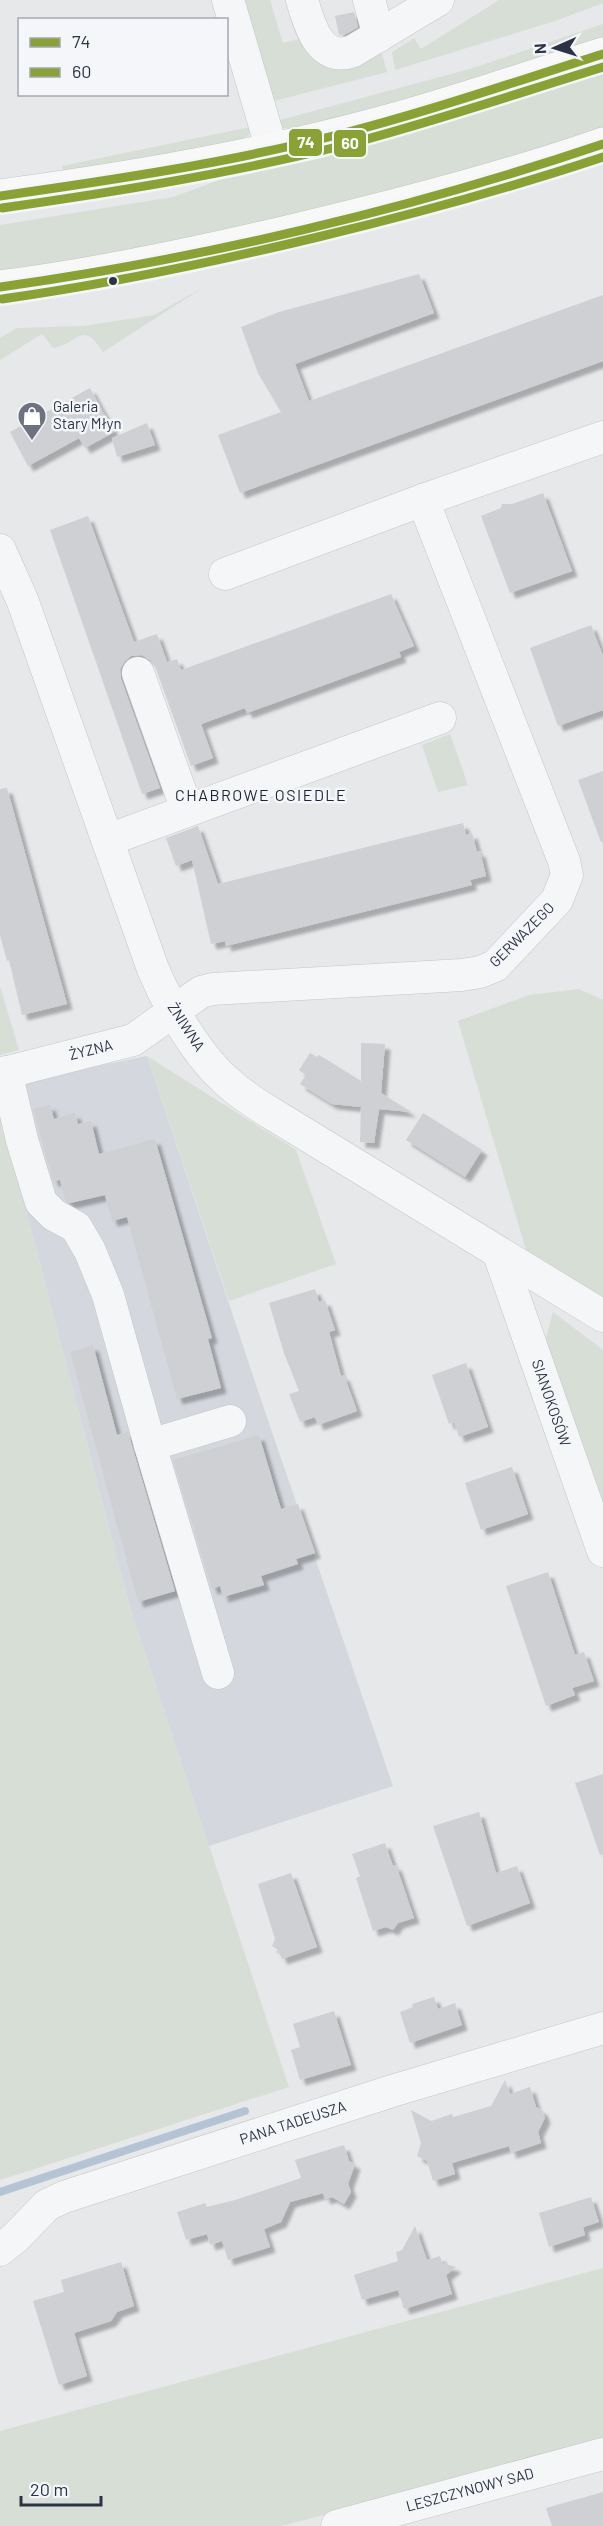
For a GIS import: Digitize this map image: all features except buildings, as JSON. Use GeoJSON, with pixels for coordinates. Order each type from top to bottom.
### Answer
{"type":"FeatureCollection","features":[{"type":"Feature","properties":{"kind":"main road"},"geometry":{"type":"LineString","coordinates":[[0,196],[132,177],[272,150],[425,111],[603,54]]}},
{"type":"Feature","properties":{"kind":"main road"},"geometry":{"type":"LineString","coordinates":[[0,287],[140,265],[259,239],[431,196],[603,144]]}},
{"type":"Feature","properties":{"kind":"street"},"geometry":{"type":"LineString","coordinates":[[228,0],[272,150]]}},
{"type":"Feature","properties":{"kind":"street"},"geometry":{"type":"LineString","coordinates":[[302,0],[312,33],[320,44],[331,51],[348,53],[438,0]]}},
{"type":"Feature","properties":{"kind":"street"},"geometry":{"type":"LineString","coordinates":[[369,0],[379,36]]}},
{"type":"Feature","properties":{"kind":"street"},"geometry":{"type":"LineString","coordinates":[[225,574],[423,500],[603,437]]}},
{"type":"Feature","properties":{"kind":"street","name":"GERWAZEGO"},"geometry":{"type":"LineString","coordinates":[[174,1011],[201,992],[213,989],[462,975],[480,972],[495,966],[557,900],[564,887],[567,875],[564,861],[423,500]]}},
{"type":"Feature","properties":{"kind":"street","name":"ŻNIWNA"},"geometry":{"type":"LineString","coordinates":[[0,550],[23,602],[153,969],[174,1011],[213,1066],[249,1099],[603,1316]]}},
{"type":"Feature","properties":{"kind":"street"},"geometry":{"type":"LineString","coordinates":[[138,673],[187,810]]}},
{"type":"Feature","properties":{"kind":"street"},"geometry":{"type":"LineString","coordinates":[[108,840],[440,718]]}},
{"type":"Feature","properties":{"kind":"street","name":"ŻYZNA"},"geometry":{"type":"LineString","coordinates":[[3,1073],[133,1040],[174,1011]]}},
{"type":"Feature","properties":{"kind":"street"},"geometry":{"type":"LineString","coordinates":[[3,1073],[41,1202],[54,1215],[76,1227],[90,1251],[108,1295],[150,1445],[219,1673]]}},
{"type":"Feature","properties":{"kind":"street","name":"SIANOKOSÓW"},"geometry":{"type":"LineString","coordinates":[[499,1254],[603,1551]]}},
{"type":"Feature","properties":{"kind":"street"},"geometry":{"type":"LineString","coordinates":[[150,1445],[230,1421]]}},
{"type":"Feature","properties":{"kind":"street","name":"PANA TADEUSZA"},"geometry":{"type":"LineString","coordinates":[[0,2250],[16,2237],[46,2205],[64,2197],[392,2091],[603,2028]]}},
{"type":"Feature","properties":{"kind":"street","name":"LESZCZYNOWY SAD"},"geometry":{"type":"LineString","coordinates":[[337,2526],[603,2454]]}},
{"type":"Feature","properties":{"kind":"shaded area"},"geometry":{"type":"Polygon","coordinates":[[[241,0],[270,0],[283,43],[303,38],[381,50],[387,72],[270,102],[241,0]]]}},
{"type":"Feature","properties":{"kind":"shaded area"},"geometry":{"type":"Polygon","coordinates":[[[499,0],[603,0],[603,3],[555,21],[395,70],[392,52],[414,38],[421,49],[499,0]]]}},
{"type":"Feature","properties":{"kind":"shaded area"},"geometry":{"type":"Polygon","coordinates":[[[603,24],[603,37],[463,86],[293,129],[283,128],[276,121],[470,69],[603,24]]]}},
{"type":"Feature","properties":{"kind":"shaded area"},"geometry":{"type":"Polygon","coordinates":[[[603,69],[603,129],[431,181],[161,246],[0,273],[0,225],[173,197],[236,174],[603,69]]]}},
{"type":"Feature","properties":{"kind":"shaded area"},"geometry":{"type":"Polygon","coordinates":[[[250,127],[249,135],[233,144],[63,173],[62,166],[250,127]]]}},
{"type":"Feature","properties":{"kind":"shaded area"},"geometry":{"type":"Polygon","coordinates":[[[204,287],[103,352],[96,342],[84,335],[53,348],[42,334],[0,360],[0,338],[17,328],[84,326],[154,315],[204,287]]]}},
{"type":"Feature","properties":{"kind":"shaded area"},"geometry":{"type":"Polygon","coordinates":[[[450,734],[468,785],[438,792],[422,745],[450,734]]]}},
{"type":"Feature","properties":{"kind":"shaded area"},"geometry":{"type":"Polygon","coordinates":[[[0,986],[19,1050],[0,1055],[0,986]]]}},
{"type":"Feature","properties":{"kind":"shaded area"},"geometry":{"type":"Polygon","coordinates":[[[579,989],[603,1000],[603,1297],[526,1250],[458,1021],[529,995],[579,989]]]}},
{"type":"Feature","properties":{"kind":"shaded area"},"geometry":{"type":"Polygon","coordinates":[[[147,1056],[393,1786],[209,1846],[129,1604],[0,1111],[0,1086],[147,1056]]]}},
{"type":"Feature","properties":{"kind":"shaded area"},"geometry":{"type":"Polygon","coordinates":[[[147,1056],[296,1150],[336,1264],[229,1301],[147,1056]]]}},
{"type":"Feature","properties":{"kind":"shaded area"},"geometry":{"type":"Polygon","coordinates":[[[0,1111],[129,1604],[289,2087],[0,2180],[0,1111]]]}},
{"type":"Feature","properties":{"kind":"shaded area"},"geometry":{"type":"Polygon","coordinates":[[[553,1312],[603,1350],[603,1518],[543,1349],[553,1312]]]}},
{"type":"Feature","properties":{"kind":"shaded area"},"geometry":{"type":"Polygon","coordinates":[[[603,2268],[603,2443],[281,2526],[0,2526],[0,2431],[603,2268]]]}},
{"type":"Feature","properties":{"kind":"waterway"},"geometry":{"type":"LineString","coordinates":[[0,2192],[245,2111]]}},
{"type":"Feature","properties":{"kind":"transit line","name":"74"},"geometry":{"type":"LineString","coordinates":[[0,196],[169,170],[295,145],[404,117],[603,54]]}},
{"type":"Feature","properties":{"kind":"transit line","name":"60"},"geometry":{"type":"LineString","coordinates":[[2,208],[170,182],[296,157],[404,129],[603,67]]}},
{"type":"Feature","properties":{"kind":"transit line","name":"74"},"geometry":{"type":"LineString","coordinates":[[0,287],[152,262],[305,229],[456,190],[603,144]]}},
{"type":"Feature","properties":{"kind":"transit line","name":"60"},"geometry":{"type":"LineString","coordinates":[[2,299],[201,264],[279,246],[462,200],[603,157]]}},
{"type":"Feature","properties":{"kind":"place","name":"Galeria Stary Młyn"},"geometry":{"type":"Point","coordinates":[32,442]}},
{"type":"Feature","properties":{"kind":"district","name":"CHABROWE OSIEDLE"},"geometry":{"type":"Point","coordinates":[261,795]}}]}
